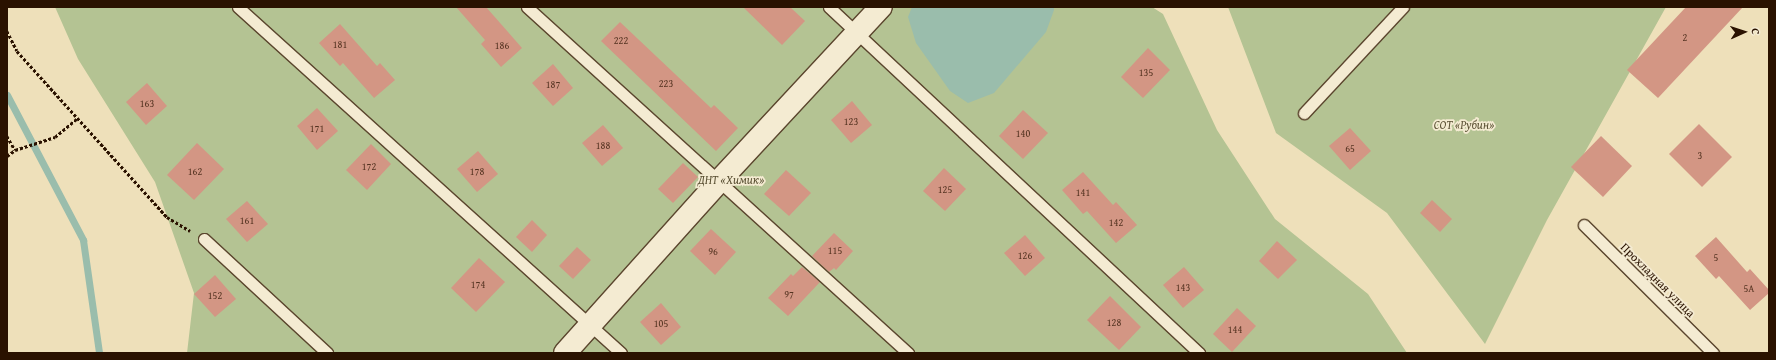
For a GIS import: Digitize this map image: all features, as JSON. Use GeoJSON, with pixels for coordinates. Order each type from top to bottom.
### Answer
{"type":"FeatureCollection","features":[{"type":"Feature","properties":{"kind":"street"},"geometry":{"type":"LineString","coordinates":[[565,353],[720,180],[881,7]]}},
{"type":"Feature","properties":{"kind":"lane"},"geometry":{"type":"LineString","coordinates":[[238,7],[620,353]]}},
{"type":"Feature","properties":{"kind":"lane"},"geometry":{"type":"LineString","coordinates":[[527,7],[720,180],[908,353]]}},
{"type":"Feature","properties":{"kind":"lane"},"geometry":{"type":"LineString","coordinates":[[829,7],[1199,353]]}},
{"type":"Feature","properties":{"kind":"lane"},"geometry":{"type":"LineString","coordinates":[[1304,113],[1403,7]]}},
{"type":"Feature","properties":{"kind":"lane","name":"Прохладная улица"},"geometry":{"type":"LineString","coordinates":[[1584,224],[1713,353]]}},
{"type":"Feature","properties":{"kind":"lane"},"geometry":{"type":"LineString","coordinates":[[204,238],[327,353]]}},
{"type":"Feature","properties":{"kind":"path"},"geometry":{"type":"LineString","coordinates":[[7,31],[17,51],[167,217],[204,238]]}},
{"type":"Feature","properties":{"kind":"path"},"geometry":{"type":"LineString","coordinates":[[7,156],[15,150],[55,137],[78,118]]}},
{"type":"Feature","properties":{"kind":"path"},"geometry":{"type":"LineString","coordinates":[[7,136],[15,150]]}},
{"type":"Feature","properties":{"kind":"green space","name":"ДНТ «Химик»"},"geometry":{"type":"Polygon","coordinates":[[[55,7],[1152,7],[1163,14],[1217,130],[1275,219],[1368,294],[1407,353],[187,353],[194,293],[155,182],[78,59],[55,7]]]}},
{"type":"Feature","properties":{"kind":"green space","name":"СОТ «Рубин»"},"geometry":{"type":"Polygon","coordinates":[[[1228,7],[1666,7],[1547,220],[1485,344],[1387,213],[1276,133],[1228,7]]]}},
{"type":"Feature","properties":{"kind":"shaded area"},"geometry":{"type":"Polygon","coordinates":[[[912,7],[1054,7],[1054,10],[1046,32],[994,93],[968,103],[950,91],[916,43],[908,17],[912,7]]]}},
{"type":"Feature","properties":{"kind":"building"},"geometry":{"type":"Polygon","coordinates":[[[456,7],[486,7],[522,48],[501,67],[481,44],[485,40],[456,7]]]}},
{"type":"Feature","properties":{"kind":"building"},"geometry":{"type":"Polygon","coordinates":[[[743,7],[790,7],[805,21],[782,45],[743,7]]]}},
{"type":"Feature","properties":{"kind":"building"},"geometry":{"type":"Polygon","coordinates":[[[1686,7],[1743,7],[1658,98],[1627,70],[1686,7]]]}},
{"type":"Feature","properties":{"kind":"building"},"geometry":{"type":"Polygon","coordinates":[[[620,22],[711,108],[714,105],[738,128],[716,151],[601,41],[620,22]]]}},
{"type":"Feature","properties":{"kind":"building"},"geometry":{"type":"Polygon","coordinates":[[[340,24],[377,66],[380,63],[395,80],[374,98],[343,63],[340,66],[319,43],[340,24]]]}},
{"type":"Feature","properties":{"kind":"building"},"geometry":{"type":"Polygon","coordinates":[[[1148,48],[1170,70],[1143,98],[1121,77],[1148,48]]]}},
{"type":"Feature","properties":{"kind":"building"},"geometry":{"type":"Polygon","coordinates":[[[553,64],[573,88],[553,106],[532,83],[553,64]]]}},
{"type":"Feature","properties":{"kind":"building"},"geometry":{"type":"Polygon","coordinates":[[[147,83],[167,106],[146,125],[126,102],[147,83]]]}},
{"type":"Feature","properties":{"kind":"building"},"geometry":{"type":"Polygon","coordinates":[[[852,101],[872,125],[851,143],[831,120],[852,101]]]}},
{"type":"Feature","properties":{"kind":"building"},"geometry":{"type":"Polygon","coordinates":[[[317,108],[338,131],[317,150],[297,126],[317,108]]]}},
{"type":"Feature","properties":{"kind":"building"},"geometry":{"type":"Polygon","coordinates":[[[1023,110],[1048,133],[1023,159],[999,136],[1023,110]]]}},
{"type":"Feature","properties":{"kind":"building"},"geometry":{"type":"Polygon","coordinates":[[[1699,124],[1732,157],[1702,187],[1669,154],[1699,124]]]}},
{"type":"Feature","properties":{"kind":"building"},"geometry":{"type":"Polygon","coordinates":[[[603,125],[623,148],[602,166],[582,143],[603,125]]]}},
{"type":"Feature","properties":{"kind":"building"},"geometry":{"type":"Polygon","coordinates":[[[1350,128],[1371,151],[1350,170],[1329,146],[1350,128]]]}},
{"type":"Feature","properties":{"kind":"building"},"geometry":{"type":"Polygon","coordinates":[[[1601,136],[1632,166],[1603,197],[1571,167],[1601,136]]]}},
{"type":"Feature","properties":{"kind":"building"},"geometry":{"type":"Polygon","coordinates":[[[197,143],[224,169],[194,200],[167,175],[197,143]]]}},
{"type":"Feature","properties":{"kind":"building"},"geometry":{"type":"Polygon","coordinates":[[[371,144],[391,164],[367,190],[346,170],[371,144]]]}},
{"type":"Feature","properties":{"kind":"building"},"geometry":{"type":"Polygon","coordinates":[[[478,151],[498,174],[477,192],[457,169],[478,151]]]}},
{"type":"Feature","properties":{"kind":"building"},"geometry":{"type":"Polygon","coordinates":[[[683,163],[698,177],[673,203],[658,189],[683,163]]]}},
{"type":"Feature","properties":{"kind":"building"},"geometry":{"type":"Polygon","coordinates":[[[944,168],[966,189],[945,211],[923,191],[944,168]]]}},
{"type":"Feature","properties":{"kind":"building"},"geometry":{"type":"Polygon","coordinates":[[[786,170],[811,193],[789,216],[764,194],[786,170]]]}},
{"type":"Feature","properties":{"kind":"building"},"geometry":{"type":"Polygon","coordinates":[[[1083,172],[1113,205],[1116,202],[1137,225],[1116,243],[1087,211],[1083,214],[1062,190],[1083,172]]]}},
{"type":"Feature","properties":{"kind":"building"},"geometry":{"type":"Polygon","coordinates":[[[1432,200],[1452,219],[1440,232],[1420,213],[1432,200]]]}},
{"type":"Feature","properties":{"kind":"building"},"geometry":{"type":"Polygon","coordinates":[[[247,201],[268,224],[247,242],[226,219],[247,201]]]}},
{"type":"Feature","properties":{"kind":"building"},"geometry":{"type":"Polygon","coordinates":[[[532,220],[547,235],[532,252],[516,237],[532,220]]]}},
{"type":"Feature","properties":{"kind":"building"},"geometry":{"type":"Polygon","coordinates":[[[711,229],[736,252],[715,275],[690,251],[711,229]]]}},
{"type":"Feature","properties":{"kind":"building"},"geometry":{"type":"Polygon","coordinates":[[[834,233],[853,251],[836,270],[834,268],[829,272],[812,256],[834,233]]]}},
{"type":"Feature","properties":{"kind":"building"},"geometry":{"type":"Polygon","coordinates":[[[1025,235],[1045,258],[1025,276],[1004,253],[1025,235]]]}},
{"type":"Feature","properties":{"kind":"building"},"geometry":{"type":"Polygon","coordinates":[[[1716,237],[1747,272],[1750,269],[1769,290],[1769,293],[1750,310],[1719,276],[1716,279],[1695,256],[1716,237]]]}},
{"type":"Feature","properties":{"kind":"building"},"geometry":{"type":"Polygon","coordinates":[[[1277,241],[1297,260],[1278,279],[1259,261],[1277,241]]]}},
{"type":"Feature","properties":{"kind":"building"},"geometry":{"type":"Polygon","coordinates":[[[577,247],[591,260],[573,279],[559,266],[577,247]]]}},
{"type":"Feature","properties":{"kind":"building"},"geometry":{"type":"Polygon","coordinates":[[[479,258],[505,282],[476,312],[451,288],[479,258]]]}},
{"type":"Feature","properties":{"kind":"building"},"geometry":{"type":"Polygon","coordinates":[[[802,267],[820,282],[788,316],[768,298],[791,274],[793,276],[802,267]]]}},
{"type":"Feature","properties":{"kind":"building"},"geometry":{"type":"Polygon","coordinates":[[[1184,267],[1204,290],[1183,308],[1163,285],[1184,267]]]}},
{"type":"Feature","properties":{"kind":"building"},"geometry":{"type":"Polygon","coordinates":[[[215,275],[236,299],[215,317],[194,294],[215,275]]]}},
{"type":"Feature","properties":{"kind":"building"},"geometry":{"type":"Polygon","coordinates":[[[1110,296],[1141,327],[1119,350],[1087,320],[1110,296]]]}},
{"type":"Feature","properties":{"kind":"building"},"geometry":{"type":"Polygon","coordinates":[[[661,303],[681,327],[661,345],[640,322],[661,303]]]}},
{"type":"Feature","properties":{"kind":"building"},"geometry":{"type":"Polygon","coordinates":[[[1237,308],[1256,326],[1232,352],[1213,334],[1237,308]]]}},
{"type":"Feature","properties":{"kind":"waterway"},"geometry":{"type":"LineString","coordinates":[[7,95],[83,240],[99,353]]}}]}
